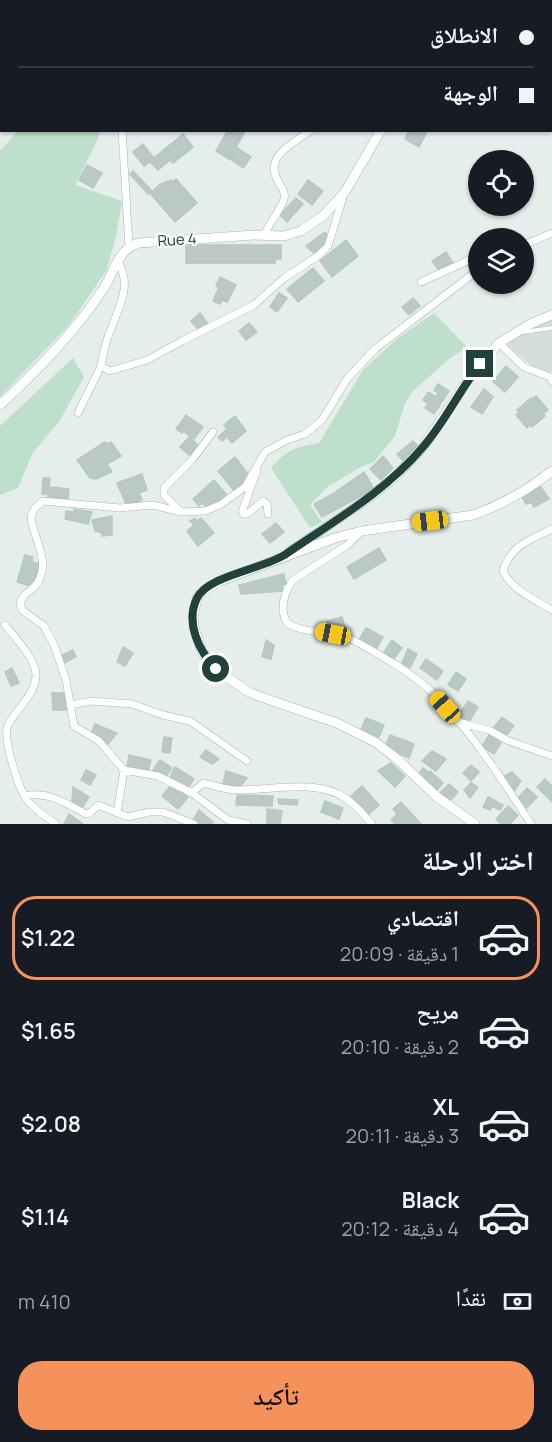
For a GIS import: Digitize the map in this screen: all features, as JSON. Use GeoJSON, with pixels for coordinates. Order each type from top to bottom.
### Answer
{"type":"FeatureCollection","features":[{"type":"Feature","properties":{"kind":"street"},"geometry":{"type":"LineString","coordinates":[[0,405],[73,331],[101,292],[121,255],[129,246],[122,132]]}},
{"type":"Feature","properties":{"kind":"street"},"geometry":{"type":"LineString","coordinates":[[264,235],[284,198],[284,190],[273,172],[274,161],[308,132]]}},
{"type":"Feature","properties":{"kind":"street","name":"Rue 4"},"geometry":{"type":"LineString","coordinates":[[129,246],[150,242],[264,235],[284,236],[301,231],[324,215],[345,192],[380,132]]}},
{"type":"Feature","properties":{"kind":"street"},"geometry":{"type":"LineString","coordinates":[[101,366],[110,371],[141,363],[254,305],[283,279],[319,255],[328,246],[345,192]]}},
{"type":"Feature","properties":{"kind":"street"},"geometry":{"type":"LineString","coordinates":[[534,241],[552,233]]}},
{"type":"Feature","properties":{"kind":"street"},"geometry":{"type":"LineString","coordinates":[[78,413],[101,366],[125,292],[124,274],[118,261]]}},
{"type":"Feature","properties":{"kind":"street"},"geometry":{"type":"LineString","coordinates":[[421,282],[468,261]]}},
{"type":"Feature","properties":{"kind":"street"},"geometry":{"type":"LineString","coordinates":[[247,824],[228,820],[192,793],[158,776],[124,770],[99,741],[74,726],[66,680],[47,630],[40,622],[23,611],[20,604],[25,593],[37,587],[42,572],[41,551],[31,520],[32,512],[38,504],[47,501],[120,508],[153,505],[181,512],[205,511],[232,498],[245,487],[261,456],[273,446],[304,434],[322,420],[347,379],[375,349],[468,278]]}},
{"type":"Feature","properties":{"kind":"street"},"geometry":{"type":"LineString","coordinates":[[277,560],[366,500],[395,477],[423,447],[470,377],[499,343],[513,333],[552,315]]}},
{"type":"Feature","properties":{"kind":"street"},"geometry":{"type":"LineString","coordinates":[[499,343],[524,367],[550,377],[552,381]]}},
{"type":"Feature","properties":{"kind":"street"},"geometry":{"type":"LineString","coordinates":[[181,512],[166,498],[164,488],[192,460],[213,432]]}},
{"type":"Feature","properties":{"kind":"street"},"geometry":{"type":"LineString","coordinates":[[261,456],[242,512],[247,514],[263,501],[268,505],[268,514]]}},
{"type":"Feature","properties":{"kind":"street"},"geometry":{"type":"LineString","coordinates":[[475,824],[437,796],[375,742],[337,723],[247,691],[216,669],[202,652],[194,628],[193,617],[197,598],[201,592],[220,581],[335,538],[362,531],[473,515],[489,509],[538,482],[552,471]]}},
{"type":"Feature","properties":{"kind":"street"},"geometry":{"type":"LineString","coordinates":[[552,529],[513,551],[502,571],[516,588],[552,610]]}},
{"type":"Feature","properties":{"kind":"street"},"geometry":{"type":"LineString","coordinates":[[362,531],[353,540],[293,580],[284,598],[282,608],[284,618],[289,625],[351,639],[414,677],[432,692],[458,722],[531,824]]}},
{"type":"Feature","properties":{"kind":"street"},"geometry":{"type":"LineString","coordinates":[[5,625],[27,653],[36,676],[23,706],[8,725],[8,743],[13,768],[25,796],[39,812],[56,824]]}},
{"type":"Feature","properties":{"kind":"street"},"geometry":{"type":"LineString","coordinates":[[70,705],[92,702],[132,704],[163,715],[190,721],[247,761]]}},
{"type":"Feature","properties":{"kind":"street"},"geometry":{"type":"LineString","coordinates":[[458,722],[489,730],[509,741],[552,756]]}},
{"type":"Feature","properties":{"kind":"street"},"geometry":{"type":"LineString","coordinates":[[117,813],[124,770]]}},
{"type":"Feature","properties":{"kind":"street"},"geometry":{"type":"LineString","coordinates":[[192,793],[203,783],[218,788],[237,790],[264,787],[313,787],[344,796],[372,824]]}},
{"type":"Feature","properties":{"kind":"street"},"geometry":{"type":"LineString","coordinates":[[25,796],[34,794],[50,796],[86,814],[98,804],[128,817],[149,812],[164,812],[194,824]]}},
{"type":"Feature","properties":{"kind":"lane"},"geometry":{"type":"LineString","coordinates":[[513,333],[552,328]]}},
{"type":"Feature","properties":{"kind":"shaded area"},"geometry":{"type":"Polygon","coordinates":[[[552,321],[552,372],[550,373],[534,368],[507,344],[528,329],[552,321]]]}},
{"type":"Feature","properties":{"kind":"green space"},"geometry":{"type":"Polygon","coordinates":[[[17,132],[100,132],[75,185],[122,201],[116,237],[106,271],[69,325],[0,397],[0,151],[17,132]]]}},
{"type":"Feature","properties":{"kind":"green space"},"geometry":{"type":"Polygon","coordinates":[[[434,313],[467,347],[449,359],[413,391],[405,403],[395,436],[374,462],[326,488],[310,505],[322,522],[310,528],[271,468],[292,450],[319,443],[363,370],[398,338],[434,313]]]}},
{"type":"Feature","properties":{"kind":"green space"},"geometry":{"type":"Polygon","coordinates":[[[73,358],[84,377],[60,420],[32,454],[18,488],[0,495],[0,426],[73,358]]]}},
{"type":"Feature","properties":{"kind":"building"},"geometry":{"type":"Polygon","coordinates":[[[227,132],[245,132],[229,159],[216,151],[227,132]]]}},
{"type":"Feature","properties":{"kind":"building"},"geometry":{"type":"Polygon","coordinates":[[[408,132],[427,132],[419,147],[405,139],[408,132]]]}},
{"type":"Feature","properties":{"kind":"building"},"geometry":{"type":"Polygon","coordinates":[[[183,134],[193,147],[173,163],[170,160],[158,170],[150,162],[144,166],[133,152],[143,144],[154,158],[183,134]]]}},
{"type":"Feature","properties":{"kind":"building"},"geometry":{"type":"Polygon","coordinates":[[[237,148],[251,157],[243,168],[230,159],[237,148]]]}},
{"type":"Feature","properties":{"kind":"building"},"geometry":{"type":"Polygon","coordinates":[[[87,165],[102,173],[93,188],[79,180],[87,165]]]}},
{"type":"Feature","properties":{"kind":"building"},"geometry":{"type":"Polygon","coordinates":[[[133,171],[152,191],[148,194],[130,174],[133,171]]]}},
{"type":"Feature","properties":{"kind":"building"},"geometry":{"type":"Polygon","coordinates":[[[176,179],[197,203],[175,222],[150,193],[161,184],[176,179]]]}},
{"type":"Feature","properties":{"kind":"building"},"geometry":{"type":"Polygon","coordinates":[[[308,180],[323,191],[312,205],[298,194],[308,180]]]}},
{"type":"Feature","properties":{"kind":"building"},"geometry":{"type":"Polygon","coordinates":[[[296,198],[303,204],[287,222],[280,215],[296,198]]]}},
{"type":"Feature","properties":{"kind":"building"},"geometry":{"type":"Polygon","coordinates":[[[325,232],[329,237],[316,255],[306,246],[325,232]]]}},
{"type":"Feature","properties":{"kind":"building"},"geometry":{"type":"Polygon","coordinates":[[[346,240],[358,256],[332,277],[320,261],[346,240]]]}},
{"type":"Feature","properties":{"kind":"building"},"geometry":{"type":"Polygon","coordinates":[[[186,245],[281,245],[281,259],[275,259],[275,263],[186,263],[186,245]]]}},
{"type":"Feature","properties":{"kind":"building"},"geometry":{"type":"Polygon","coordinates":[[[446,252],[453,263],[440,272],[432,261],[446,252]]]}},
{"type":"Feature","properties":{"kind":"building"},"geometry":{"type":"Polygon","coordinates":[[[313,268],[324,281],[298,302],[287,289],[313,268]]]}},
{"type":"Feature","properties":{"kind":"building"},"geometry":{"type":"Polygon","coordinates":[[[220,277],[236,285],[227,302],[222,300],[220,304],[213,301],[219,287],[216,286],[220,277]]]}},
{"type":"Feature","properties":{"kind":"building"},"geometry":{"type":"Polygon","coordinates":[[[279,293],[287,298],[277,312],[270,307],[279,293]]]}},
{"type":"Feature","properties":{"kind":"building"},"geometry":{"type":"Polygon","coordinates":[[[413,298],[420,306],[409,315],[402,307],[413,298]]]}},
{"type":"Feature","properties":{"kind":"building"},"geometry":{"type":"Polygon","coordinates":[[[200,313],[209,325],[200,332],[191,321],[200,313]]]}},
{"type":"Feature","properties":{"kind":"building"},"geometry":{"type":"Polygon","coordinates":[[[249,323],[257,332],[246,340],[239,331],[249,323]]]}},
{"type":"Feature","properties":{"kind":"building"},"geometry":{"type":"Polygon","coordinates":[[[506,366],[518,377],[505,392],[493,382],[506,366]]]}},
{"type":"Feature","properties":{"kind":"building"},"geometry":{"type":"Polygon","coordinates":[[[438,384],[449,391],[434,414],[425,408],[428,404],[423,400],[428,392],[436,397],[438,393],[434,390],[438,384]]]}},
{"type":"Feature","properties":{"kind":"building"},"geometry":{"type":"Polygon","coordinates":[[[484,389],[493,397],[482,414],[471,407],[484,389]]]}},
{"type":"Feature","properties":{"kind":"building"},"geometry":{"type":"Polygon","coordinates":[[[536,396],[548,410],[543,414],[545,416],[532,427],[530,425],[527,428],[516,415],[519,412],[517,410],[536,396]]]}},
{"type":"Feature","properties":{"kind":"building"},"geometry":{"type":"Polygon","coordinates":[[[186,415],[203,427],[194,439],[176,429],[186,415]]]}},
{"type":"Feature","properties":{"kind":"building"},"geometry":{"type":"Polygon","coordinates":[[[235,416],[246,431],[232,443],[227,437],[222,441],[218,437],[227,429],[224,425],[235,416]]]}},
{"type":"Feature","properties":{"kind":"building"},"geometry":{"type":"Polygon","coordinates":[[[189,437],[199,446],[189,455],[180,447],[189,437]]]}},
{"type":"Feature","properties":{"kind":"building"},"geometry":{"type":"Polygon","coordinates":[[[413,441],[418,446],[405,463],[397,454],[413,441]]]}},
{"type":"Feature","properties":{"kind":"building"},"geometry":{"type":"Polygon","coordinates":[[[105,442],[107,444],[111,442],[121,456],[107,464],[112,472],[96,479],[90,478],[77,460],[105,442]]]}},
{"type":"Feature","properties":{"kind":"building"},"geometry":{"type":"Polygon","coordinates":[[[383,456],[393,468],[381,480],[370,469],[383,456]]]}},
{"type":"Feature","properties":{"kind":"building"},"geometry":{"type":"Polygon","coordinates":[[[235,457],[248,474],[243,481],[245,484],[235,492],[218,471],[235,457]]]}},
{"type":"Feature","properties":{"kind":"building"},"geometry":{"type":"Polygon","coordinates":[[[364,472],[374,489],[322,517],[314,504],[364,472]]]}},
{"type":"Feature","properties":{"kind":"building"},"geometry":{"type":"Polygon","coordinates":[[[142,474],[147,490],[139,493],[142,500],[127,506],[117,483],[142,474]]]}},
{"type":"Feature","properties":{"kind":"building"},"geometry":{"type":"Polygon","coordinates":[[[43,478],[50,478],[49,487],[69,489],[68,499],[48,497],[48,494],[42,494],[43,478]]]}},
{"type":"Feature","properties":{"kind":"building"},"geometry":{"type":"Polygon","coordinates":[[[214,480],[226,494],[215,505],[213,503],[207,508],[202,503],[199,506],[193,499],[214,480]]]}},
{"type":"Feature","properties":{"kind":"building"},"geometry":{"type":"Polygon","coordinates":[[[540,486],[549,499],[534,507],[531,502],[526,504],[521,495],[540,486]]]}},
{"type":"Feature","properties":{"kind":"building"},"geometry":{"type":"Polygon","coordinates":[[[74,509],[92,512],[88,524],[65,519],[66,511],[73,512],[74,509]]]}},
{"type":"Feature","properties":{"kind":"building"},"geometry":{"type":"Polygon","coordinates":[[[112,516],[112,535],[102,536],[102,533],[95,531],[92,520],[112,516]]]}},
{"type":"Feature","properties":{"kind":"building"},"geometry":{"type":"Polygon","coordinates":[[[195,518],[197,521],[201,518],[214,533],[198,546],[187,531],[194,525],[190,521],[195,518]]]}},
{"type":"Feature","properties":{"kind":"building"},"geometry":{"type":"Polygon","coordinates":[[[276,523],[284,532],[270,543],[262,534],[276,523]]]}},
{"type":"Feature","properties":{"kind":"building"},"geometry":{"type":"Polygon","coordinates":[[[379,548],[386,560],[354,579],[347,567],[379,548]]]}},
{"type":"Feature","properties":{"kind":"building"},"geometry":{"type":"Polygon","coordinates":[[[25,555],[33,557],[32,562],[41,564],[34,587],[17,582],[25,555]]]}},
{"type":"Feature","properties":{"kind":"building"},"geometry":{"type":"Polygon","coordinates":[[[284,574],[286,584],[282,585],[283,591],[241,594],[239,585],[284,574]]]}},
{"type":"Feature","properties":{"kind":"building"},"geometry":{"type":"Polygon","coordinates":[[[342,617],[345,626],[333,629],[327,621],[342,617]]]}},
{"type":"Feature","properties":{"kind":"building"},"geometry":{"type":"Polygon","coordinates":[[[366,628],[383,637],[376,650],[359,640],[366,628]]]}},
{"type":"Feature","properties":{"kind":"building"},"geometry":{"type":"Polygon","coordinates":[[[266,640],[274,645],[271,659],[262,657],[266,640]]]}},
{"type":"Feature","properties":{"kind":"building"},"geometry":{"type":"Polygon","coordinates":[[[392,640],[402,648],[394,659],[384,652],[392,640]]]}},
{"type":"Feature","properties":{"kind":"building"},"geometry":{"type":"Polygon","coordinates":[[[123,647],[133,653],[125,666],[117,662],[123,647]]]}},
{"type":"Feature","properties":{"kind":"building"},"geometry":{"type":"Polygon","coordinates":[[[408,649],[417,654],[410,668],[402,663],[408,649]]]}},
{"type":"Feature","properties":{"kind":"building"},"geometry":{"type":"Polygon","coordinates":[[[73,650],[76,657],[64,663],[60,656],[73,650]]]}},
{"type":"Feature","properties":{"kind":"building"},"geometry":{"type":"Polygon","coordinates":[[[426,659],[443,671],[437,680],[420,668],[426,659]]]}},
{"type":"Feature","properties":{"kind":"building"},"geometry":{"type":"Polygon","coordinates":[[[12,668],[19,683],[11,686],[5,672],[12,668]]]}},
{"type":"Feature","properties":{"kind":"building"},"geometry":{"type":"Polygon","coordinates":[[[456,672],[466,679],[458,691],[448,685],[456,672]]]}},
{"type":"Feature","properties":{"kind":"building"},"geometry":{"type":"Polygon","coordinates":[[[52,693],[68,693],[68,710],[53,710],[52,693]]]}},
{"type":"Feature","properties":{"kind":"building"},"geometry":{"type":"Polygon","coordinates":[[[468,701],[478,707],[469,722],[458,716],[468,701]]]}},
{"type":"Feature","properties":{"kind":"building"},"geometry":{"type":"Polygon","coordinates":[[[502,717],[514,726],[505,737],[494,727],[502,717]]]}},
{"type":"Feature","properties":{"kind":"building"},"geometry":{"type":"Polygon","coordinates":[[[366,718],[384,725],[379,737],[361,730],[366,718]]]}},
{"type":"Feature","properties":{"kind":"building"},"geometry":{"type":"Polygon","coordinates":[[[95,724],[117,733],[108,744],[90,736],[95,724]]]}},
{"type":"Feature","properties":{"kind":"building"},"geometry":{"type":"Polygon","coordinates":[[[390,735],[414,744],[409,758],[385,747],[390,735]]]}},
{"type":"Feature","properties":{"kind":"building"},"geometry":{"type":"Polygon","coordinates":[[[489,735],[501,743],[494,754],[482,746],[489,735]]]}},
{"type":"Feature","properties":{"kind":"building"},"geometry":{"type":"Polygon","coordinates":[[[164,737],[172,738],[170,753],[162,752],[164,737]]]}},
{"type":"Feature","properties":{"kind":"building"},"geometry":{"type":"Polygon","coordinates":[[[206,750],[219,759],[212,764],[200,757],[206,750]]]}},
{"type":"Feature","properties":{"kind":"building"},"geometry":{"type":"Polygon","coordinates":[[[432,751],[446,759],[436,771],[422,761],[432,751]]]}},
{"type":"Feature","properties":{"kind":"building"},"geometry":{"type":"Polygon","coordinates":[[[129,755],[151,760],[148,772],[127,767],[129,755]]]}},
{"type":"Feature","properties":{"kind":"building"},"geometry":{"type":"Polygon","coordinates":[[[160,760],[172,768],[165,778],[153,770],[160,760]]]}},
{"type":"Feature","properties":{"kind":"building"},"geometry":{"type":"Polygon","coordinates":[[[391,763],[405,776],[395,787],[378,771],[391,763]]]}},
{"type":"Feature","properties":{"kind":"building"},"geometry":{"type":"Polygon","coordinates":[[[471,765],[479,772],[471,781],[463,773],[471,765]]]}},
{"type":"Feature","properties":{"kind":"building"},"geometry":{"type":"Polygon","coordinates":[[[175,767],[194,779],[188,788],[170,777],[175,767]]]}},
{"type":"Feature","properties":{"kind":"building"},"geometry":{"type":"Polygon","coordinates":[[[423,768],[443,783],[435,792],[417,776],[423,768]]]}},
{"type":"Feature","properties":{"kind":"building"},"geometry":{"type":"Polygon","coordinates":[[[86,770],[96,775],[90,785],[81,780],[86,770]]]}},
{"type":"Feature","properties":{"kind":"building"},"geometry":{"type":"Polygon","coordinates":[[[226,771],[247,778],[240,787],[223,784],[226,771]]]}},
{"type":"Feature","properties":{"kind":"building"},"geometry":{"type":"Polygon","coordinates":[[[512,772],[521,781],[514,791],[502,777],[512,772]]]}},
{"type":"Feature","properties":{"kind":"building"},"geometry":{"type":"Polygon","coordinates":[[[545,779],[552,786],[552,802],[537,787],[545,779]]]}},
{"type":"Feature","properties":{"kind":"building"},"geometry":{"type":"Polygon","coordinates":[[[471,783],[478,787],[470,798],[464,790],[471,783]]]}},
{"type":"Feature","properties":{"kind":"building"},"geometry":{"type":"Polygon","coordinates":[[[172,784],[188,797],[178,809],[162,796],[172,784]]]}},
{"type":"Feature","properties":{"kind":"building"},"geometry":{"type":"Polygon","coordinates":[[[449,784],[458,792],[449,802],[440,793],[449,784]]]}},
{"type":"Feature","properties":{"kind":"building"},"geometry":{"type":"Polygon","coordinates":[[[362,786],[379,805],[368,815],[351,796],[362,786]]]}},
{"type":"Feature","properties":{"kind":"building"},"geometry":{"type":"Polygon","coordinates":[[[73,787],[89,797],[82,808],[72,801],[73,787]]]}},
{"type":"Feature","properties":{"kind":"building"},"geometry":{"type":"Polygon","coordinates":[[[527,788],[537,797],[527,808],[518,798],[527,788]]]}},
{"type":"Feature","properties":{"kind":"building"},"geometry":{"type":"Polygon","coordinates":[[[237,795],[273,796],[272,806],[236,805],[237,795]]]}},
{"type":"Feature","properties":{"kind":"building"},"geometry":{"type":"Polygon","coordinates":[[[488,797],[503,805],[500,810],[492,806],[490,810],[483,807],[488,797]]]}},
{"type":"Feature","properties":{"kind":"building"},"geometry":{"type":"Polygon","coordinates":[[[278,799],[298,800],[297,805],[279,804],[278,799]]]}},
{"type":"Feature","properties":{"kind":"building"},"geometry":{"type":"Polygon","coordinates":[[[325,801],[343,808],[339,819],[321,812],[325,801]]]}},
{"type":"Feature","properties":{"kind":"building"},"geometry":{"type":"Polygon","coordinates":[[[401,802],[421,824],[395,824],[391,820],[397,814],[393,809],[401,802]]]}},
{"type":"Feature","properties":{"kind":"building"},"geometry":{"type":"Polygon","coordinates":[[[508,806],[518,815],[510,824],[501,824],[496,819],[508,806]]]}},
{"type":"Feature","properties":{"kind":"building"},"geometry":{"type":"Polygon","coordinates":[[[267,809],[282,811],[280,824],[267,824],[267,809]]]}},
{"type":"Feature","properties":{"kind":"building"},"geometry":{"type":"Polygon","coordinates":[[[199,810],[213,822],[211,824],[192,822],[199,810]]]}},
{"type":"Feature","properties":{"kind":"building"},"geometry":{"type":"Polygon","coordinates":[[[69,814],[83,824],[64,824],[69,814]]]}},
{"type":"Feature","properties":{"kind":"route"},"geometry":{"type":"LineString","coordinates":[[216,669],[202,652],[194,628],[194,607],[201,592],[220,581],[277,560],[383,488],[423,447],[480,364]]}}]}
